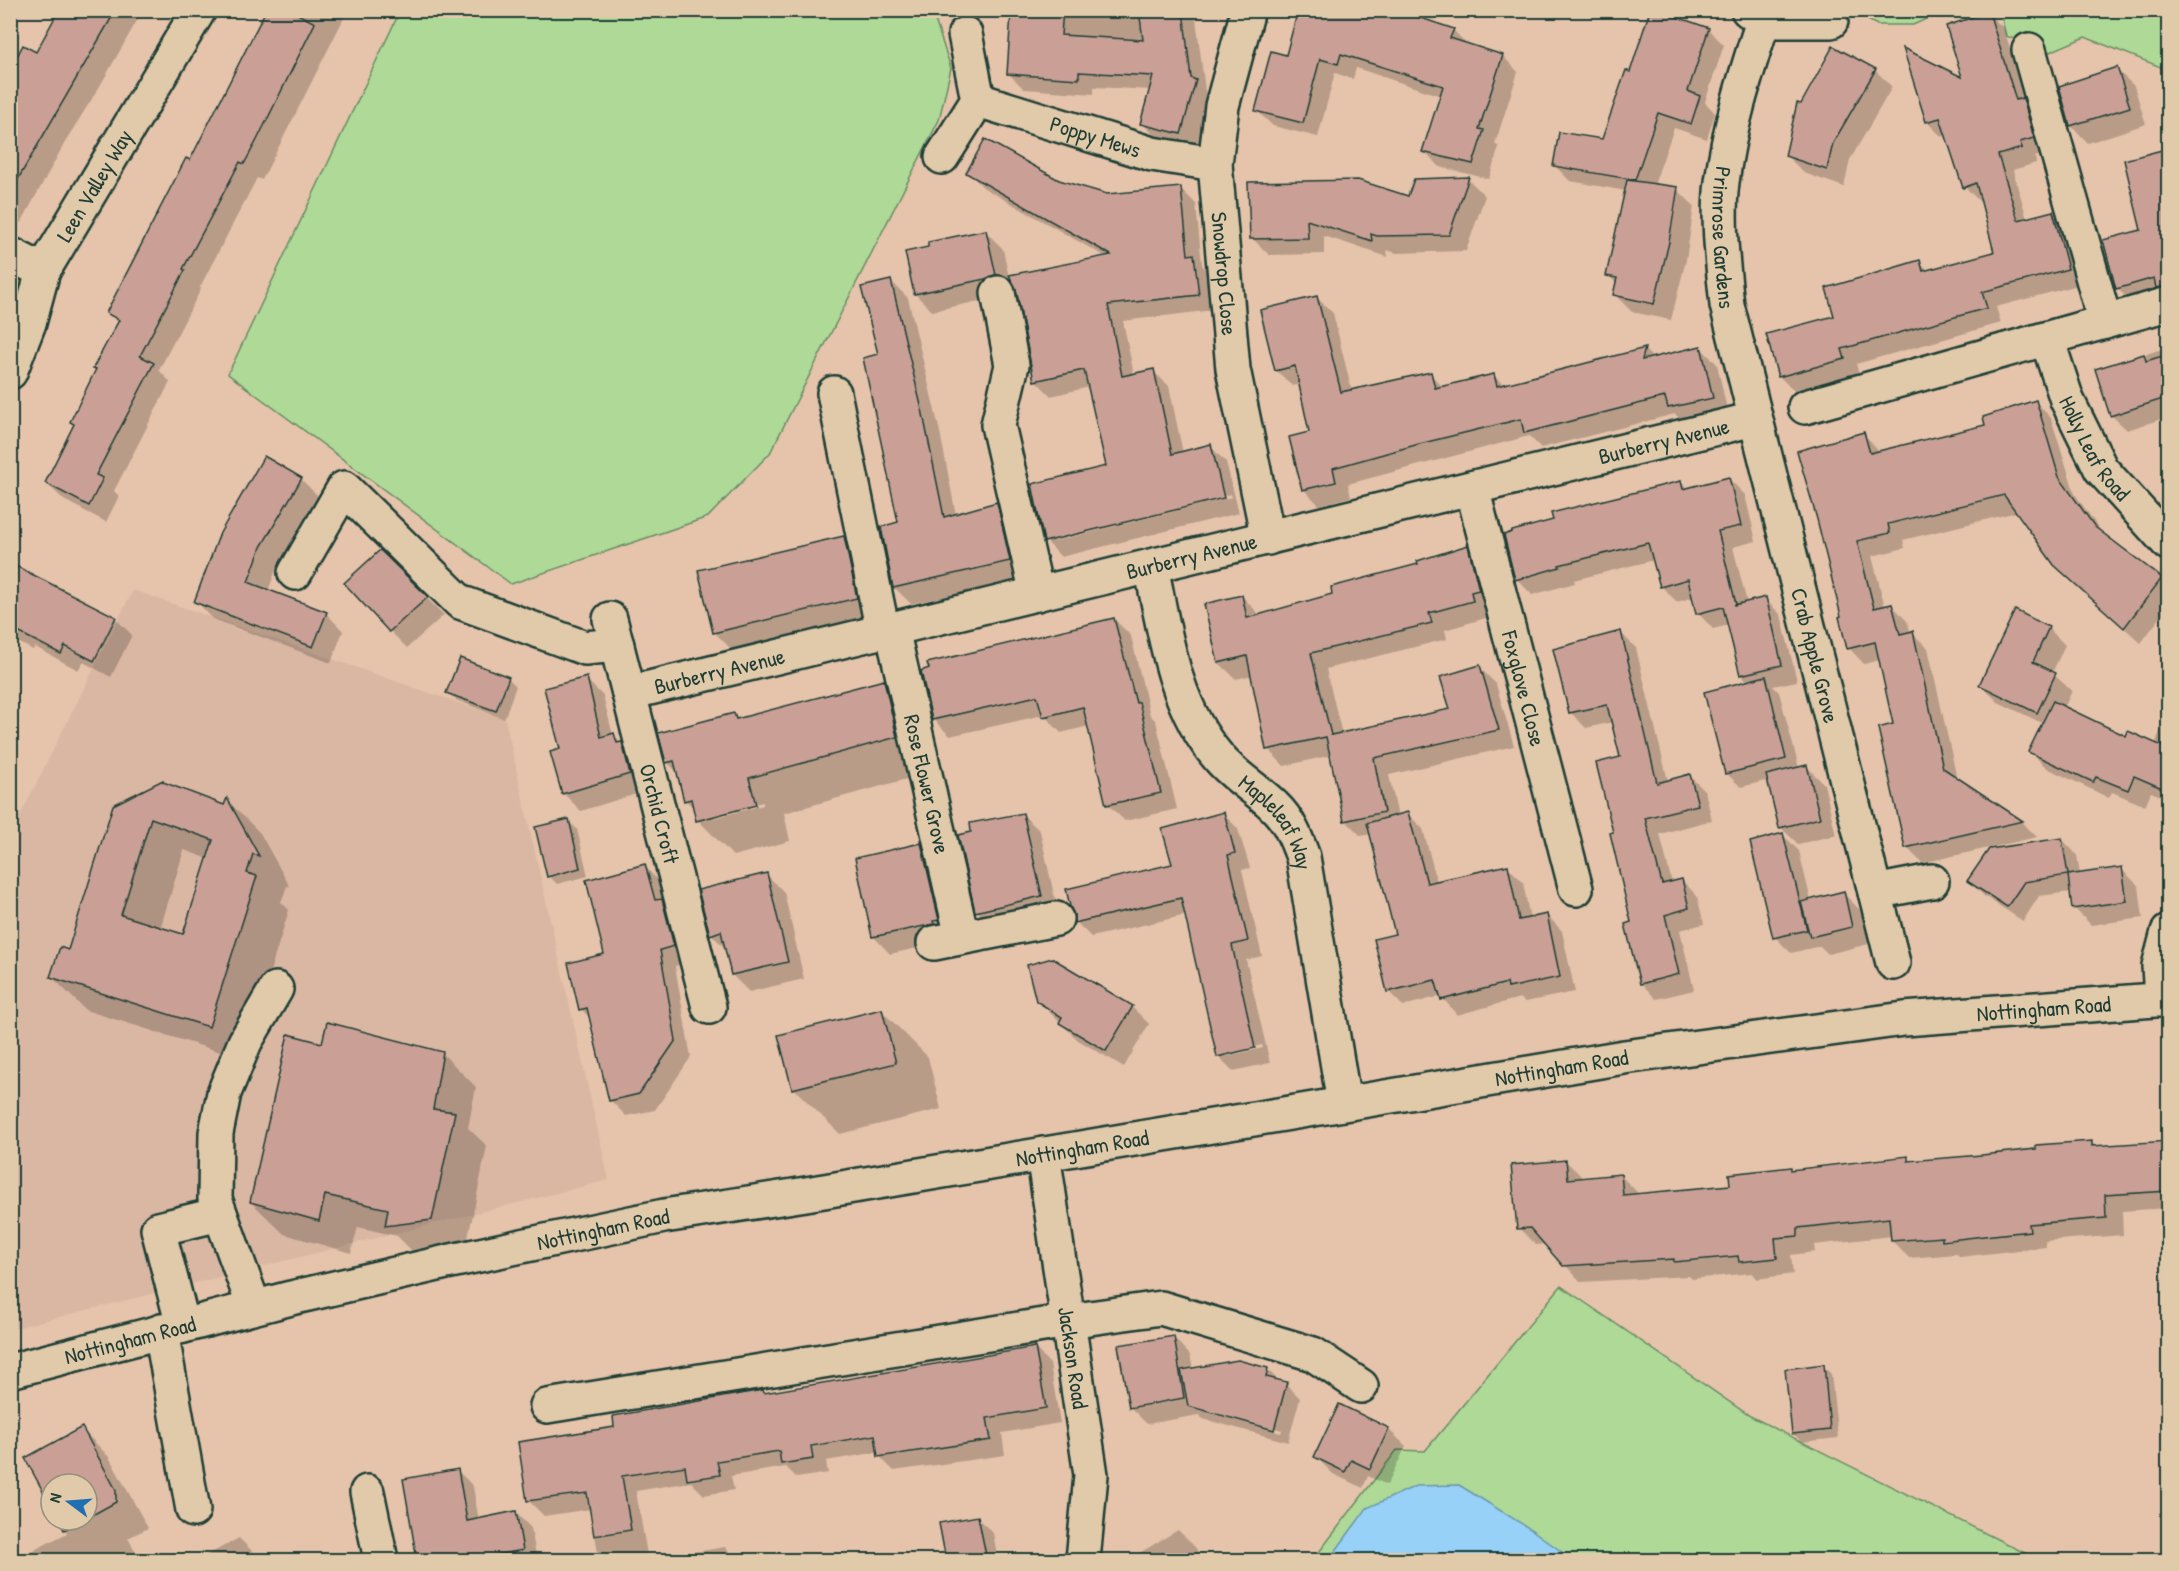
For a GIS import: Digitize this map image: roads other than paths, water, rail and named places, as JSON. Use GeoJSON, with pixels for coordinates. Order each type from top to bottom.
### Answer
{"type":"FeatureCollection","features":[{"type":"Feature","properties":{"kind":"street","name":"Leen Valley Way"},"geometry":{"type":"LineString","coordinates":[[10,372],[29,323],[43,271],[199,10]]}},
{"type":"Feature","properties":{"kind":"street","name":"Snowdrop Close"},"geometry":{"type":"LineString","coordinates":[[1248,10],[1221,106],[1215,164],[1233,369],[1268,538]]}},
{"type":"Feature","properties":{"kind":"street","name":"Primrose Gardens"},"geometry":{"type":"LineString","coordinates":[[1754,419],[1727,306],[1721,247],[1722,183],[1734,115],[1755,16],[1831,21]]}},
{"type":"Feature","properties":{"kind":"street"},"geometry":{"type":"LineString","coordinates":[[942,157],[978,100],[964,34]]}},
{"type":"Feature","properties":{"kind":"street"},"geometry":{"type":"LineString","coordinates":[[2029,50],[2105,322]]}},
{"type":"Feature","properties":{"kind":"street","name":"Poppy Mews"},"geometry":{"type":"LineString","coordinates":[[978,100],[1152,154],[1215,164]]}},
{"type":"Feature","properties":{"kind":"street"},"geometry":{"type":"LineString","coordinates":[[10,254],[43,271]]}},
{"type":"Feature","properties":{"kind":"street"},"geometry":{"type":"LineString","coordinates":[[998,293],[1012,365],[998,425],[1037,594]]}},
{"type":"Feature","properties":{"kind":"street"},"geometry":{"type":"LineString","coordinates":[[1805,407],[2169,304]]}},
{"type":"Feature","properties":{"kind":"street","name":"Holly Leaf Road"},"geometry":{"type":"LineString","coordinates":[[2047,339],[2067,400],[2101,469],[2169,543]]}},
{"type":"Feature","properties":{"kind":"street","name":"Rose Flower Grove"},"geometry":{"type":"LineString","coordinates":[[834,393],[887,631],[948,940],[1056,918]]}},
{"type":"Feature","properties":{"kind":"street","name":"Burberry Avenue"},"geometry":{"type":"LineString","coordinates":[[629,693],[1754,419]]}},
{"type":"Feature","properties":{"kind":"street","name":"Crab Apple Grove"},"geometry":{"type":"LineString","coordinates":[[1754,419],[1893,963]]}},
{"type":"Feature","properties":{"kind":"street","name":"Orchid Croft"},"geometry":{"type":"LineString","coordinates":[[295,573],[344,488],[460,602],[585,648],[614,632],[709,1007]]}},
{"type":"Feature","properties":{"kind":"street","name":"Foxglove Close"},"geometry":{"type":"LineString","coordinates":[[1472,488],[1576,889]]}},
{"type":"Feature","properties":{"kind":"street","name":"Mapleleaf Way"},"geometry":{"type":"LineString","coordinates":[[1151,566],[1176,681],[1194,724],[1219,759],[1275,806],[1293,829],[1303,857],[1344,1103]]}},
{"type":"Feature","properties":{"kind":"street"},"geometry":{"type":"LineString","coordinates":[[1875,892],[1932,881]]}},
{"type":"Feature","properties":{"kind":"street"},"geometry":{"type":"LineString","coordinates":[[2165,999],[2159,966],[2169,932]]}},
{"type":"Feature","properties":{"kind":"street"},"geometry":{"type":"LineString","coordinates":[[254,1307],[215,1199],[216,1133],[224,1093],[245,1042],[276,989]]}},
{"type":"Feature","properties":{"kind":"street","name":"Nottingham Road"},"geometry":{"type":"LineString","coordinates":[[10,1371],[254,1307],[451,1261],[664,1216],[1624,1057],[1904,1019],[2165,999]]}},
{"type":"Feature","properties":{"kind":"street","name":"Jackson Road"},"geometry":{"type":"LineString","coordinates":[[1043,1154],[1091,1475],[1083,1560]]}},
{"type":"Feature","properties":{"kind":"street"},"geometry":{"type":"LineString","coordinates":[[193,1510],[158,1229],[220,1214]]}},
{"type":"Feature","properties":{"kind":"street"},"geometry":{"type":"LineString","coordinates":[[547,1406],[1068,1321],[1161,1308],[1313,1354],[1361,1386]]}},
{"type":"Feature","properties":{"kind":"street"},"geometry":{"type":"LineString","coordinates":[[367,1492],[381,1560]]}},
{"type":"Feature","properties":{"kind":"water"},"geometry":{"type":"Polygon","coordinates":[[[1459,1485],[1532,1530],[1573,1560],[1329,1560],[1367,1508],[1416,1486],[1459,1485]]]}}]}
